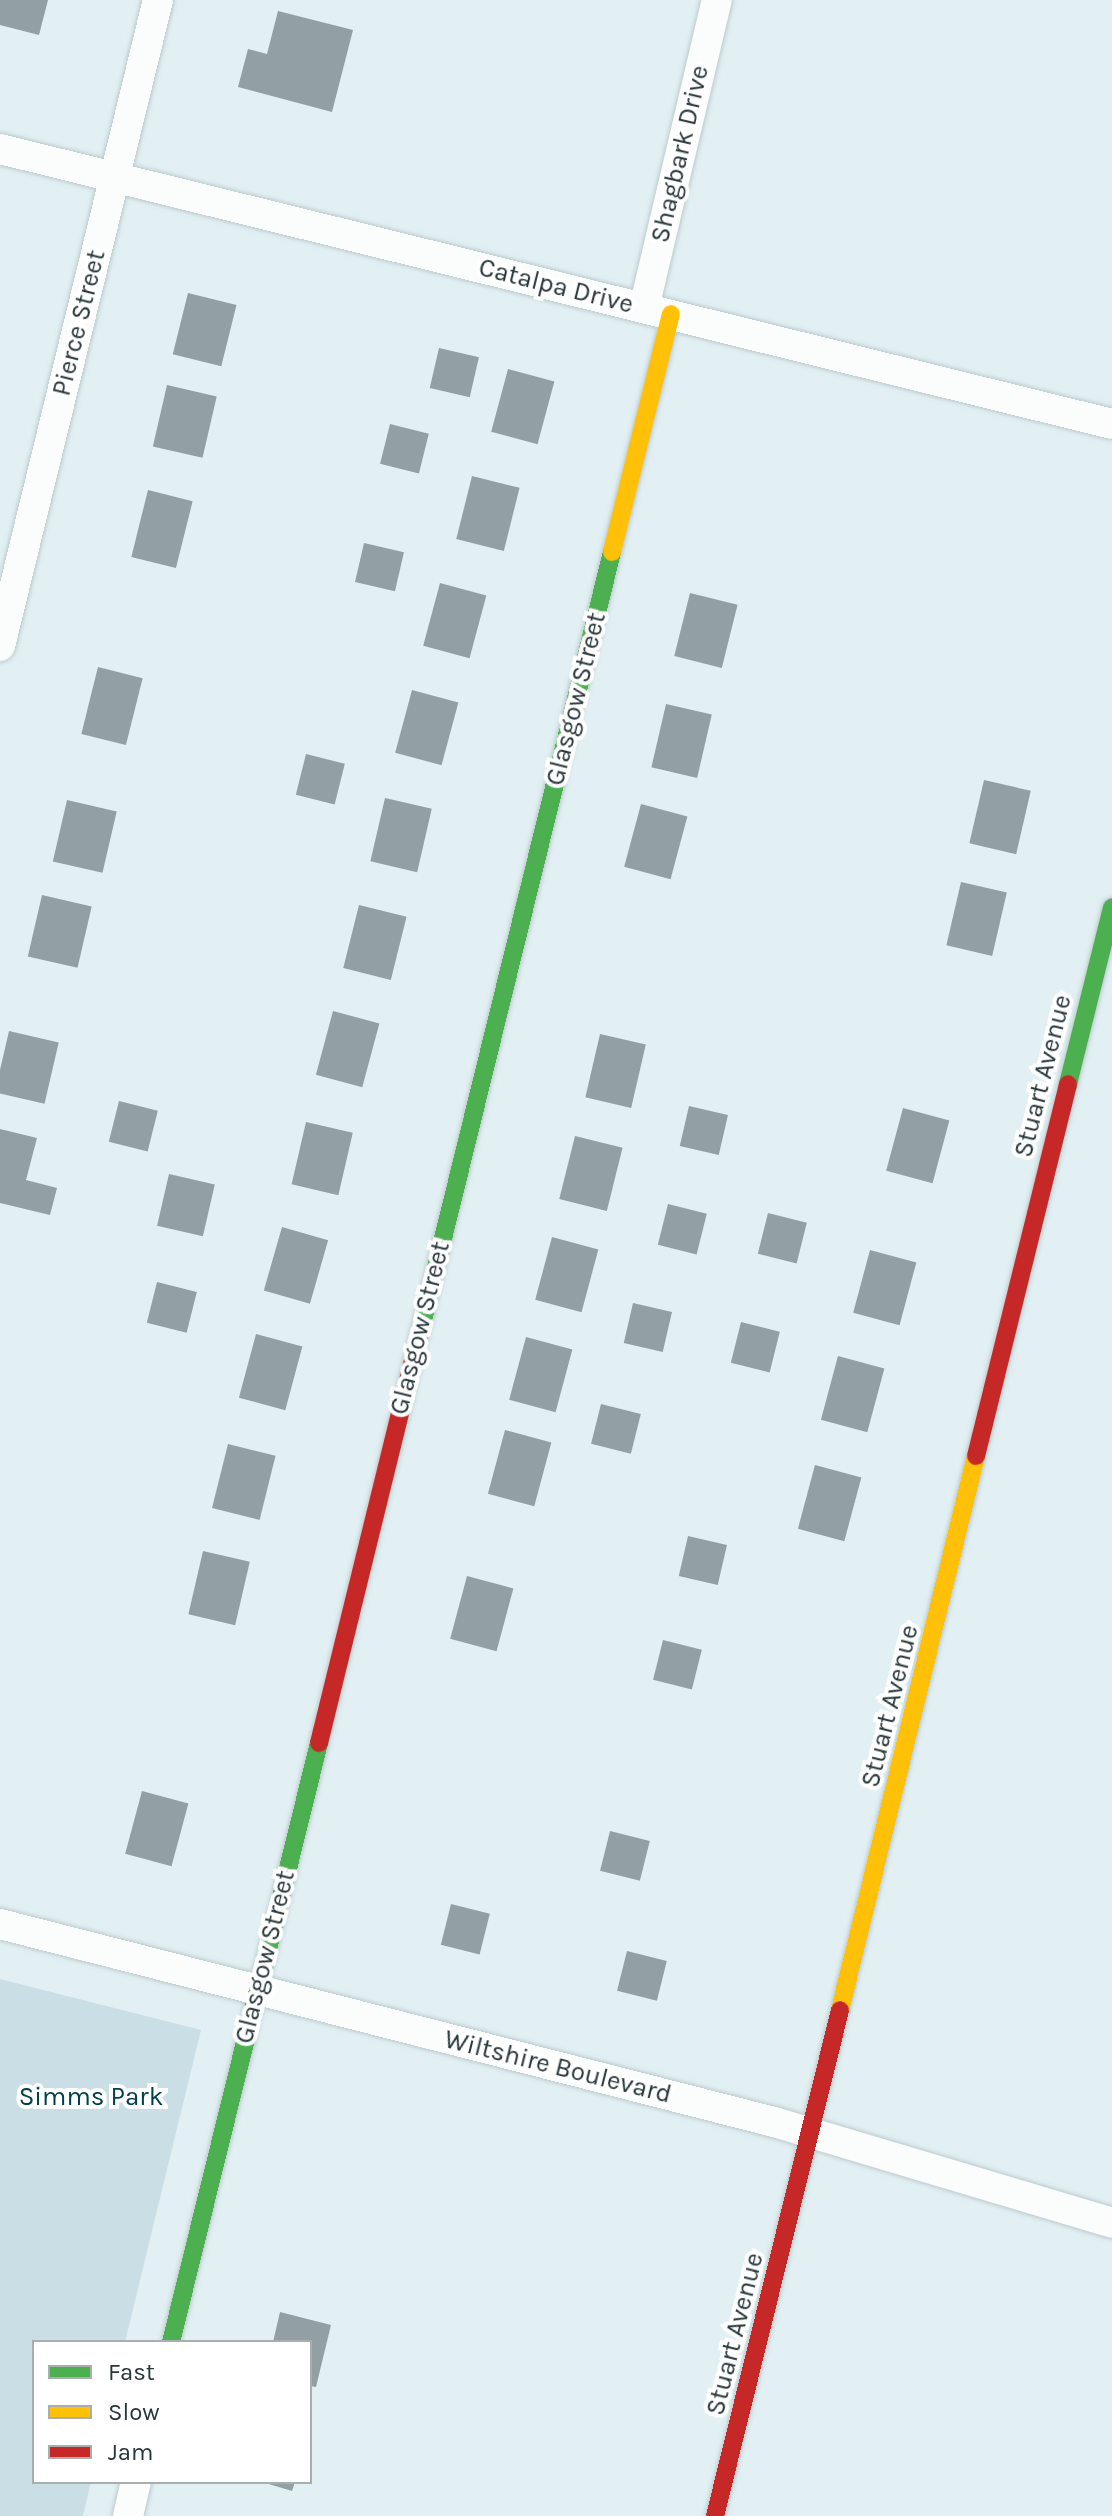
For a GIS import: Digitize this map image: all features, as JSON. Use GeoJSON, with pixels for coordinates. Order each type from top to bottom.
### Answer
{"type":"FeatureCollection","features":[{"type":"Feature","properties":{"kind":"street","name":"Pierce Street"},"geometry":{"type":"LineString","coordinates":[[0,646],[158,0]]}},
{"type":"Feature","properties":{"kind":"street","name":"Shagbark Drive"},"geometry":{"type":"LineString","coordinates":[[658,311],[717,0]]}},
{"type":"Feature","properties":{"kind":"street","name":"Catalpa Drive"},"geometry":{"type":"LineString","coordinates":[[0,149],[1112,424]]}},
{"type":"Feature","properties":{"kind":"street","name":"Glasgow Street"},"geometry":{"type":"LineString","coordinates":[[171,2340],[658,311]]}},
{"type":"Feature","properties":{"kind":"street","name":"Stuart Avenue"},"geometry":{"type":"LineString","coordinates":[[715,2516],[814,2133],[1112,907]]}},
{"type":"Feature","properties":{"kind":"street","name":"Wiltshire Boulevard"},"geometry":{"type":"LineString","coordinates":[[0,1924],[814,2133],[1112,2223]]}},
{"type":"Feature","properties":{"kind":"street"},"geometry":{"type":"LineString","coordinates":[[128,2516],[136,2484]]}},
{"type":"Feature","properties":{"kind":"green space","name":"Simms Park"},"geometry":{"type":"Polygon","coordinates":[[[0,1979],[201,2030],[125,2340],[32,2340],[32,2484],[91,2484],[83,2516],[0,2516],[0,1979]]]}},
{"type":"Feature","properties":{"kind":"building"},"geometry":{"type":"Polygon","coordinates":[[[0,0],[48,0],[39,35],[0,25],[0,0]]]}},
{"type":"Feature","properties":{"kind":"building"},"geometry":{"type":"Polygon","coordinates":[[[278,11],[353,30],[332,112],[238,87],[248,49],[267,54],[278,11]]]}},
{"type":"Feature","properties":{"kind":"building"},"geometry":{"type":"Polygon","coordinates":[[[188,293],[237,305],[221,366],[173,354],[188,293]]]}},
{"type":"Feature","properties":{"kind":"building"},"geometry":{"type":"Polygon","coordinates":[[[439,348],[479,357],[470,397],[430,388],[439,348]]]}},
{"type":"Feature","properties":{"kind":"building"},"geometry":{"type":"Polygon","coordinates":[[[508,369],[554,381],[538,444],[491,432],[508,369]]]}},
{"type":"Feature","properties":{"kind":"building"},"geometry":{"type":"Polygon","coordinates":[[[167,385],[217,396],[203,458],[153,446],[167,385]]]}},
{"type":"Feature","properties":{"kind":"building"},"geometry":{"type":"Polygon","coordinates":[[[390,424],[429,434],[419,473],[380,464],[390,424]]]}},
{"type":"Feature","properties":{"kind":"building"},"geometry":{"type":"Polygon","coordinates":[[[472,476],[520,488],[504,551],[456,539],[472,476]]]}},
{"type":"Feature","properties":{"kind":"building"},"geometry":{"type":"Polygon","coordinates":[[[148,490],[193,501],[176,568],[131,557],[148,490]]]}},
{"type":"Feature","properties":{"kind":"building"},"geometry":{"type":"Polygon","coordinates":[[[364,543],[404,552],[395,591],[355,582],[364,543]]]}},
{"type":"Feature","properties":{"kind":"building"},"geometry":{"type":"Polygon","coordinates":[[[440,583],[486,595],[470,658],[423,646],[440,583]]]}},
{"type":"Feature","properties":{"kind":"building"},"geometry":{"type":"Polygon","coordinates":[[[690,593],[738,605],[722,668],[674,656],[690,593]]]}},
{"type":"Feature","properties":{"kind":"building"},"geometry":{"type":"Polygon","coordinates":[[[98,667],[143,678],[126,745],[81,734],[98,667]]]}},
{"type":"Feature","properties":{"kind":"building"},"geometry":{"type":"Polygon","coordinates":[[[412,690],[458,702],[442,765],[395,753],[412,690]]]}},
{"type":"Feature","properties":{"kind":"building"},"geometry":{"type":"Polygon","coordinates":[[[666,704],[712,715],[697,778],[651,767],[666,704]]]}},
{"type":"Feature","properties":{"kind":"building"},"geometry":{"type":"Polygon","coordinates":[[[306,754],[345,764],[335,804],[296,795],[306,754]]]}},
{"type":"Feature","properties":{"kind":"building"},"geometry":{"type":"Polygon","coordinates":[[[984,780],[1031,791],[1016,854],[969,843],[984,780]]]}},
{"type":"Feature","properties":{"kind":"building"},"geometry":{"type":"Polygon","coordinates":[[[385,798],[432,809],[417,872],[370,861],[385,798]]]}},
{"type":"Feature","properties":{"kind":"building"},"geometry":{"type":"Polygon","coordinates":[[[67,800],[117,811],[103,873],[53,861],[67,800]]]}},
{"type":"Feature","properties":{"kind":"building"},"geometry":{"type":"Polygon","coordinates":[[[641,804],[687,816],[671,879],[624,867],[641,804]]]}},
{"type":"Feature","properties":{"kind":"building"},"geometry":{"type":"Polygon","coordinates":[[[961,882],[1007,893],[992,956],[946,945],[961,882]]]}},
{"type":"Feature","properties":{"kind":"building"},"geometry":{"type":"Polygon","coordinates":[[[42,895],[92,906],[78,968],[28,956],[42,895]]]}},
{"type":"Feature","properties":{"kind":"building"},"geometry":{"type":"Polygon","coordinates":[[[359,905],[407,917],[391,980],[343,968],[359,905]]]}},
{"type":"Feature","properties":{"kind":"building"},"geometry":{"type":"Polygon","coordinates":[[[333,1011],[379,1023],[362,1087],[316,1075],[333,1011]]]}},
{"type":"Feature","properties":{"kind":"building"},"geometry":{"type":"Polygon","coordinates":[[[9,1031],[59,1042],[45,1104],[0,1094],[0,1070],[9,1031]]]}},
{"type":"Feature","properties":{"kind":"building"},"geometry":{"type":"Polygon","coordinates":[[[600,1034],[646,1045],[631,1108],[585,1097],[600,1034]]]}},
{"type":"Feature","properties":{"kind":"building"},"geometry":{"type":"Polygon","coordinates":[[[119,1101],[158,1111],[148,1151],[109,1142],[119,1101]]]}},
{"type":"Feature","properties":{"kind":"building"},"geometry":{"type":"Polygon","coordinates":[[[689,1106],[728,1115],[719,1155],[680,1146],[689,1106]]]}},
{"type":"Feature","properties":{"kind":"building"},"geometry":{"type":"Polygon","coordinates":[[[903,1108],[949,1120],[933,1183],[886,1171],[903,1108]]]}},
{"type":"Feature","properties":{"kind":"building"},"geometry":{"type":"Polygon","coordinates":[[[306,1122],[353,1133],[338,1195],[292,1184],[306,1122]]]}},
{"type":"Feature","properties":{"kind":"building"},"geometry":{"type":"Polygon","coordinates":[[[0,1129],[37,1138],[26,1180],[57,1188],[50,1215],[0,1203],[0,1129]]]}},
{"type":"Feature","properties":{"kind":"building"},"geometry":{"type":"Polygon","coordinates":[[[575,1136],[623,1148],[607,1211],[559,1199],[575,1136]]]}},
{"type":"Feature","properties":{"kind":"building"},"geometry":{"type":"Polygon","coordinates":[[[169,1174],[215,1185],[203,1236],[157,1226],[169,1174]]]}},
{"type":"Feature","properties":{"kind":"building"},"geometry":{"type":"Polygon","coordinates":[[[668,1204],[707,1214],[697,1254],[658,1245],[668,1204]]]}},
{"type":"Feature","properties":{"kind":"building"},"geometry":{"type":"Polygon","coordinates":[[[768,1213],[807,1223],[797,1263],[758,1254],[768,1213]]]}},
{"type":"Feature","properties":{"kind":"building"},"geometry":{"type":"Polygon","coordinates":[[[282,1227],[328,1240],[310,1304],[264,1290],[282,1227]]]}},
{"type":"Feature","properties":{"kind":"building"},"geometry":{"type":"Polygon","coordinates":[[[552,1237],[598,1249],[582,1312],[535,1300],[552,1237]]]}},
{"type":"Feature","properties":{"kind":"building"},"geometry":{"type":"Polygon","coordinates":[[[870,1250],[916,1262],[900,1325],[853,1313],[870,1250]]]}},
{"type":"Feature","properties":{"kind":"building"},"geometry":{"type":"Polygon","coordinates":[[[157,1282],[197,1292],[187,1333],[147,1323],[157,1282]]]}},
{"type":"Feature","properties":{"kind":"building"},"geometry":{"type":"Polygon","coordinates":[[[633,1303],[672,1312],[663,1352],[624,1343],[633,1303]]]}},
{"type":"Feature","properties":{"kind":"building"},"geometry":{"type":"Polygon","coordinates":[[[741,1322],[780,1332],[770,1372],[731,1363],[741,1322]]]}},
{"type":"Feature","properties":{"kind":"building"},"geometry":{"type":"Polygon","coordinates":[[[256,1334],[302,1346],[285,1410],[239,1398],[256,1334]]]}},
{"type":"Feature","properties":{"kind":"building"},"geometry":{"type":"Polygon","coordinates":[[[526,1337],[572,1349],[556,1412],[509,1400],[526,1337]]]}},
{"type":"Feature","properties":{"kind":"building"},"geometry":{"type":"Polygon","coordinates":[[[838,1356],[884,1368],[867,1432],[821,1420],[838,1356]]]}},
{"type":"Feature","properties":{"kind":"building"},"geometry":{"type":"Polygon","coordinates":[[[601,1404],[641,1414],[631,1454],[591,1444],[601,1404]]]}},
{"type":"Feature","properties":{"kind":"building"},"geometry":{"type":"Polygon","coordinates":[[[505,1430],[551,1442],[534,1506],[488,1494],[505,1430]]]}},
{"type":"Feature","properties":{"kind":"building"},"geometry":{"type":"Polygon","coordinates":[[[228,1444],[276,1456],[260,1520],[212,1508],[228,1444]]]}},
{"type":"Feature","properties":{"kind":"building"},"geometry":{"type":"Polygon","coordinates":[[[815,1465],[861,1477],[844,1541],[798,1529],[815,1465]]]}},
{"type":"Feature","properties":{"kind":"building"},"geometry":{"type":"Polygon","coordinates":[[[688,1536],[727,1545],[718,1585],[679,1576],[688,1536]]]}},
{"type":"Feature","properties":{"kind":"building"},"geometry":{"type":"Polygon","coordinates":[[[203,1551],[250,1562],[235,1625],[188,1614],[203,1551]]]}},
{"type":"Feature","properties":{"kind":"building"},"geometry":{"type":"Polygon","coordinates":[[[467,1576],[513,1588],[497,1651],[450,1639],[467,1576]]]}},
{"type":"Feature","properties":{"kind":"building"},"geometry":{"type":"Polygon","coordinates":[[[663,1640],[702,1650],[692,1689],[653,1680],[663,1640]]]}},
{"type":"Feature","properties":{"kind":"building"},"geometry":{"type":"Polygon","coordinates":[[[142,1791],[188,1803],[172,1866],[125,1854],[142,1791]]]}},
{"type":"Feature","properties":{"kind":"building"},"geometry":{"type":"Polygon","coordinates":[[[610,1831],[650,1841],[640,1881],[600,1871],[610,1831]]]}},
{"type":"Feature","properties":{"kind":"building"},"geometry":{"type":"Polygon","coordinates":[[[451,1904],[490,1914],[480,1954],[441,1945],[451,1904]]]}},
{"type":"Feature","properties":{"kind":"building"},"geometry":{"type":"Polygon","coordinates":[[[627,1951],[667,1961],[657,2001],[617,1991],[627,1951]]]}},
{"type":"Feature","properties":{"kind":"building"},"geometry":{"type":"Polygon","coordinates":[[[280,2312],[331,2325],[316,2387],[312,2386],[312,2340],[273,2340],[280,2312]]]}},
{"type":"Feature","properties":{"kind":"building"},"geometry":{"type":"Polygon","coordinates":[[[269,2484],[294,2484],[292,2491],[269,2484]]]}},
{"type":"Feature","properties":{"kind":"traffic: fast"},"geometry":{"type":"LineString","coordinates":[[419,1336],[612,552]]}},
{"type":"Feature","properties":{"kind":"traffic: fast"},"geometry":{"type":"LineString","coordinates":[[1068,1084],[1112,907]]}},
{"type":"Feature","properties":{"kind":"traffic: fast"},"geometry":{"type":"LineString","coordinates":[[171,2340],[319,1743]]}},
{"type":"Feature","properties":{"kind":"traffic: slow"},"geometry":{"type":"LineString","coordinates":[[612,552],[671,314]]}},
{"type":"Feature","properties":{"kind":"traffic: slow"},"geometry":{"type":"LineString","coordinates":[[840,2010],[976,1456]]}},
{"type":"Feature","properties":{"kind":"traffic: jam"},"geometry":{"type":"LineString","coordinates":[[976,1456],[1068,1084]]}},
{"type":"Feature","properties":{"kind":"traffic: jam"},"geometry":{"type":"LineString","coordinates":[[319,1743],[419,1336]]}},
{"type":"Feature","properties":{"kind":"traffic: jam"},"geometry":{"type":"LineString","coordinates":[[715,2516],[840,2010]]}}]}
